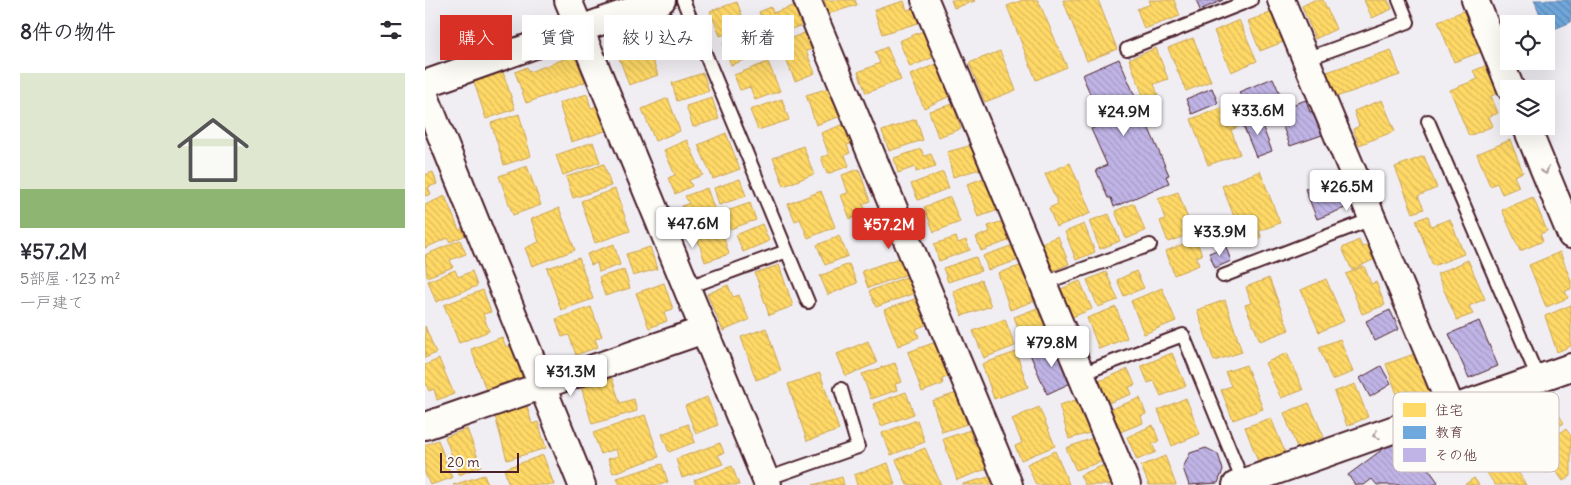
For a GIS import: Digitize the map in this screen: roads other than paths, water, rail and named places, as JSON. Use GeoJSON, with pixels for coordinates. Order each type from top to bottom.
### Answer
{"type":"FeatureCollection","features":[{"type":"Feature","properties":{"kind":"street"},"geometry":{"type":"LineString","coordinates":[[568,0],[574,15]]}},
{"type":"Feature","properties":{"kind":"street"},"geometry":{"type":"LineString","coordinates":[[594,25],[662,0]]}},
{"type":"Feature","properties":{"kind":"street"},"geometry":{"type":"LineString","coordinates":[[807,0],[1009,485]]}},
{"type":"Feature","properties":{"kind":"street"},"geometry":{"type":"LineString","coordinates":[[925,0],[1127,485]]}},
{"type":"Feature","properties":{"kind":"street"},"geometry":{"type":"LineString","coordinates":[[1281,0],[1445,392]]}},
{"type":"Feature","properties":{"kind":"street"},"geometry":{"type":"LineString","coordinates":[[1475,0],[1507,80]]}},
{"type":"Feature","properties":{"kind":"street"},"geometry":{"type":"LineString","coordinates":[[425,84],[522,50]]}},
{"type":"Feature","properties":{"kind":"street"},"geometry":{"type":"LineString","coordinates":[[591,60],[767,482]]}},
{"type":"Feature","properties":{"kind":"street"},"geometry":{"type":"LineString","coordinates":[[425,96],[582,485]]}},
{"type":"Feature","properties":{"kind":"street"},"geometry":{"type":"LineString","coordinates":[[1531,135],[1571,235]]}},
{"type":"Feature","properties":{"kind":"street"},"geometry":{"type":"LineString","coordinates":[[425,426],[704,330]]}},
{"type":"Feature","properties":{"kind":"street"},"geometry":{"type":"LineString","coordinates":[[1506,392],[1560,375]]}},
{"type":"Feature","properties":{"kind":"street"},"geometry":{"type":"LineString","coordinates":[[1240,484],[1393,430]]}},
{"type":"Feature","properties":{"kind":"lane"},"geometry":{"type":"LineString","coordinates":[[683,0],[808,302]]}},
{"type":"Feature","properties":{"kind":"lane"},"geometry":{"type":"LineString","coordinates":[[1127,49],[1251,0]]}},
{"type":"Feature","properties":{"kind":"lane"},"geometry":{"type":"LineString","coordinates":[[1306,59],[1408,22],[1399,0]]}},
{"type":"Feature","properties":{"kind":"lane"},"geometry":{"type":"LineString","coordinates":[[1428,121],[1560,375]]}},
{"type":"Feature","properties":{"kind":"lane"},"geometry":{"type":"LineString","coordinates":[[1223,276],[1373,219]]}},
{"type":"Feature","properties":{"kind":"lane"},"geometry":{"type":"LineString","coordinates":[[1044,283],[1149,245]]}},
{"type":"Feature","properties":{"kind":"lane"},"geometry":{"type":"LineString","coordinates":[[686,288],[787,251]]}},
{"type":"Feature","properties":{"kind":"lane"},"geometry":{"type":"LineString","coordinates":[[1081,374],[1183,335],[1240,484]]}},
{"type":"Feature","properties":{"kind":"lane"},"geometry":{"type":"LineString","coordinates":[[767,482],[858,447],[841,389]]}}]}
